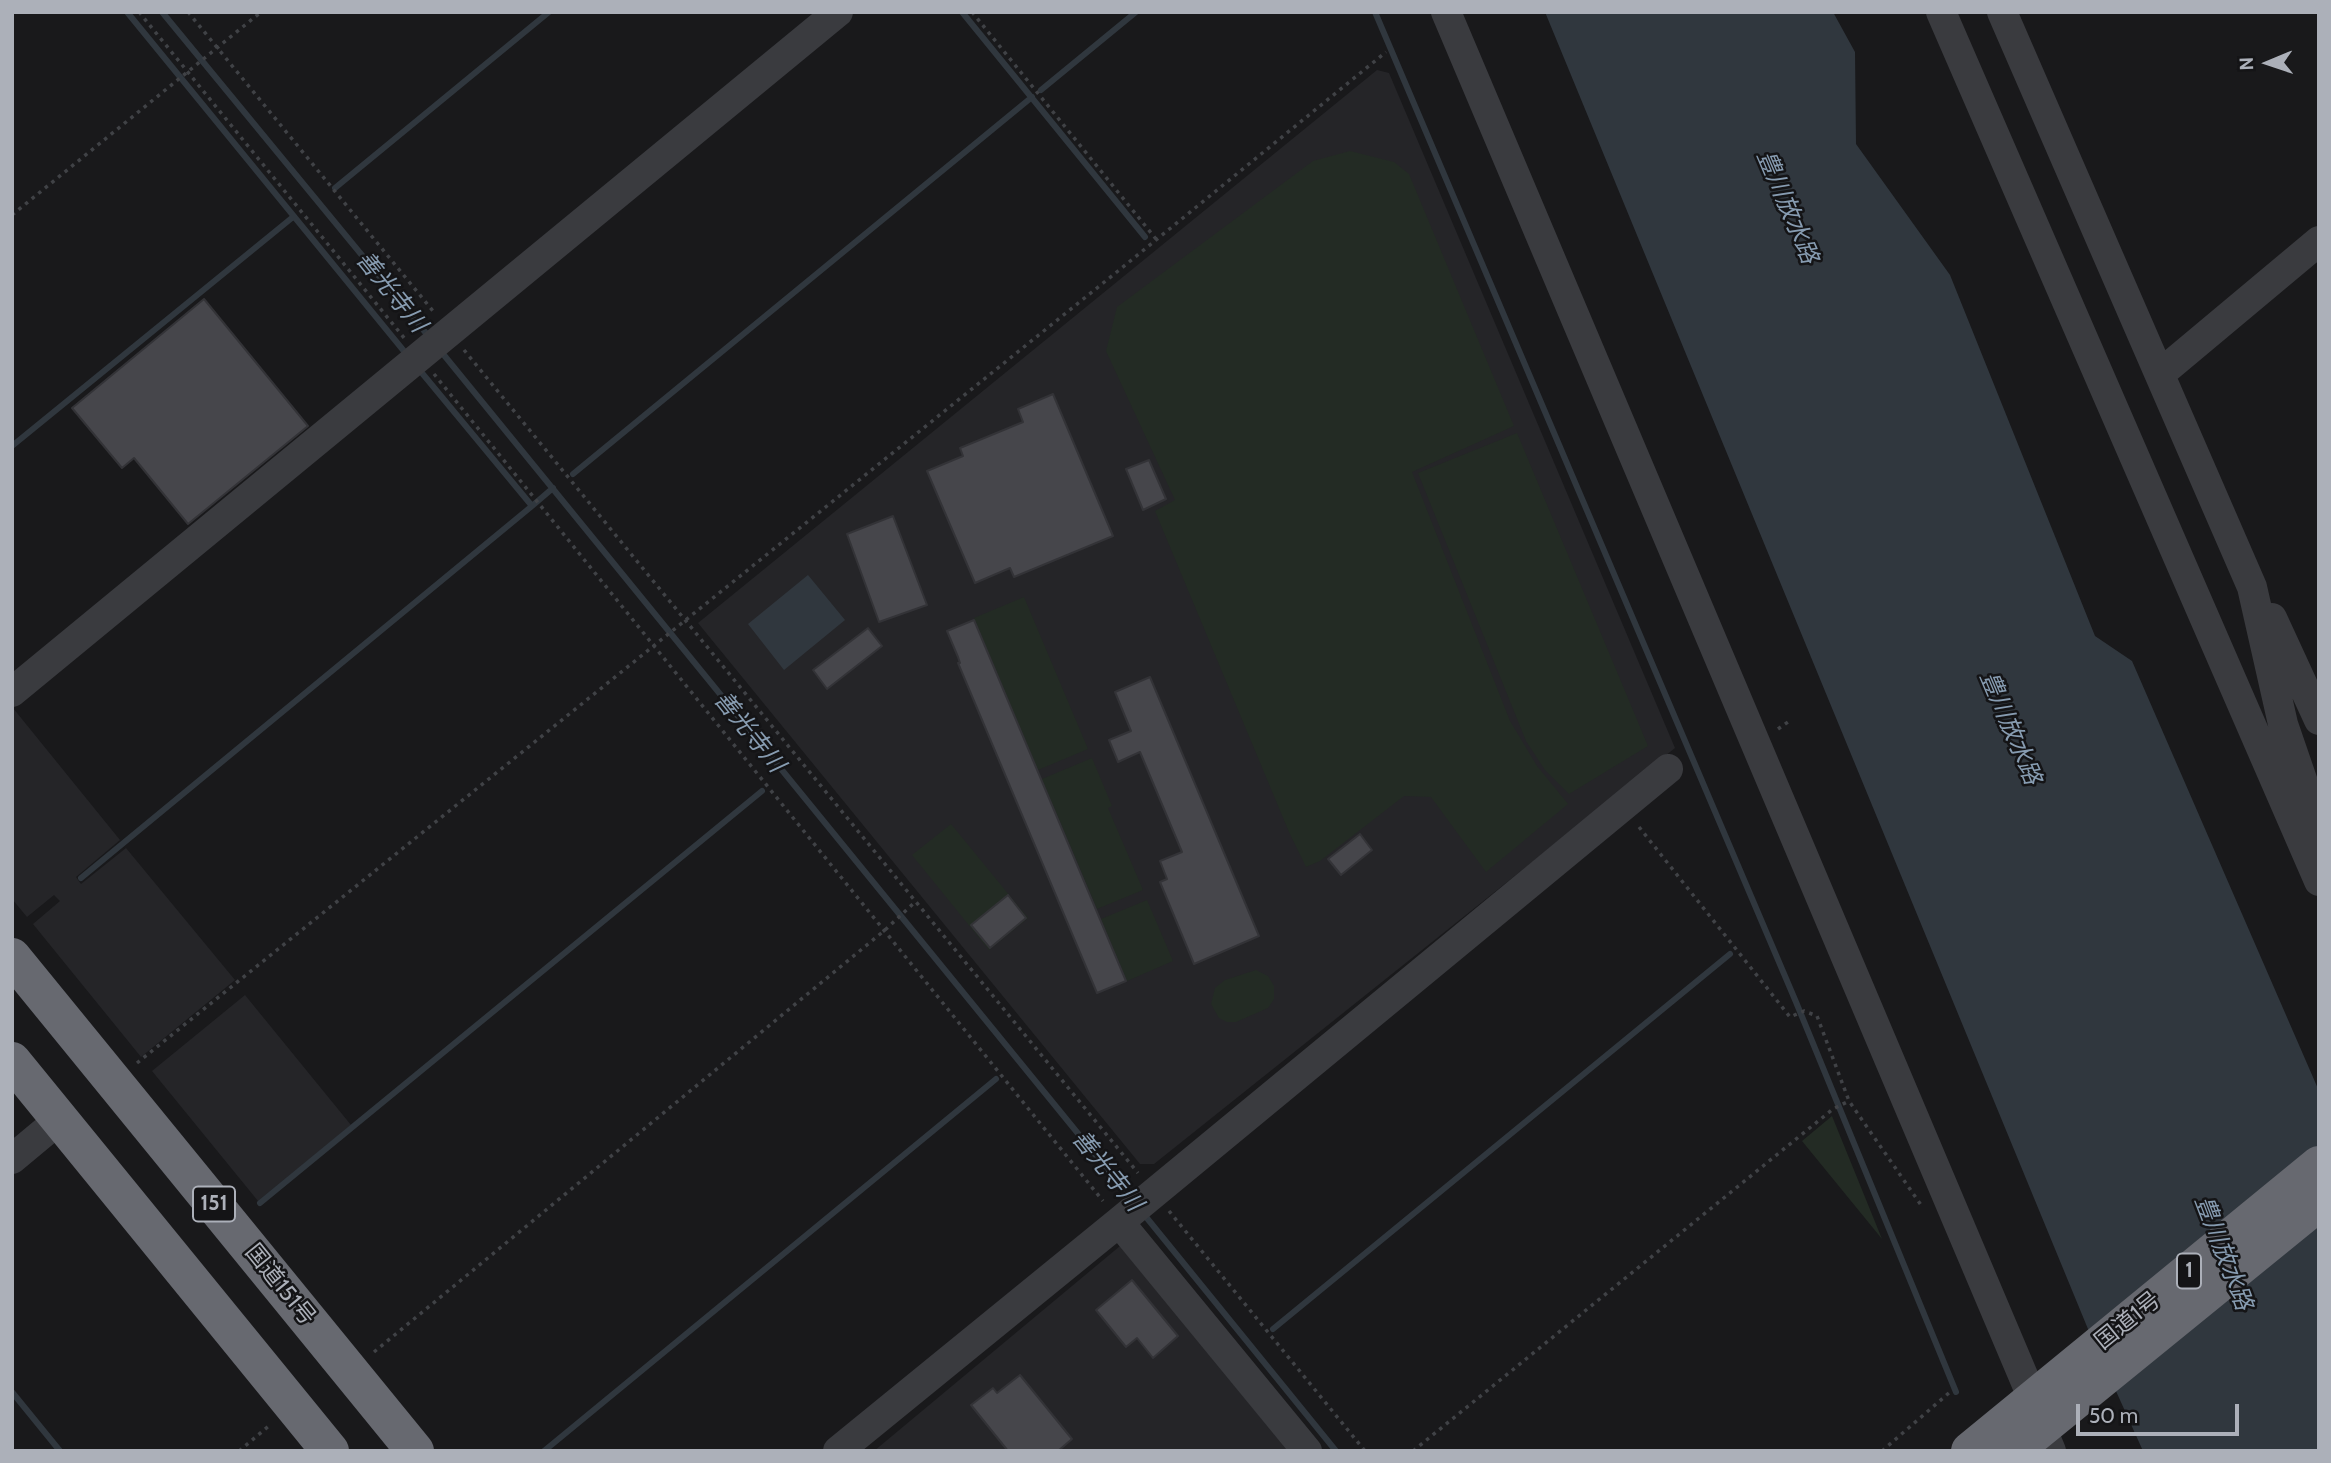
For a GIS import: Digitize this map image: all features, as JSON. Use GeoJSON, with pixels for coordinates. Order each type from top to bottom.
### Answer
{"type":"FeatureCollection","features":[{"type":"Feature","properties":{"kind":"highway","name":"国道151号"},"geometry":{"type":"LineString","coordinates":[[12,957],[415,1451]]}},
{"type":"Feature","properties":{"kind":"highway"},"geometry":{"type":"LineString","coordinates":[[12,1061],[330,1451]]}},
{"type":"Feature","properties":{"kind":"highway","name":"国道1号"},"geometry":{"type":"LineString","coordinates":[[2045,1418],[2319,1165]]}},
{"type":"Feature","properties":{"kind":"highway","name":"国道1号"},"geometry":{"type":"LineString","coordinates":[[1970,1451],[2045,1418],[2319,1202]]}},
{"type":"Feature","properties":{"kind":"street"},"geometry":{"type":"LineString","coordinates":[[12,692],[838,12]]}},
{"type":"Feature","properties":{"kind":"street"},"geometry":{"type":"LineString","coordinates":[[1446,12],[2045,1418]]}},
{"type":"Feature","properties":{"kind":"street"},"geometry":{"type":"LineString","coordinates":[[1941,12],[2319,881]]}},
{"type":"Feature","properties":{"kind":"street"},"geometry":{"type":"LineString","coordinates":[[2010,16],[2252,587],[2283,724],[2319,829]]}},
{"type":"Feature","properties":{"kind":"street"},"geometry":{"type":"LineString","coordinates":[[2160,374],[2319,241]]}},
{"type":"Feature","properties":{"kind":"street"},"geometry":{"type":"LineString","coordinates":[[2252,587],[2265,605],[2319,720]]}},
{"type":"Feature","properties":{"kind":"street"},"geometry":{"type":"LineString","coordinates":[[838,1451],[1668,769]]}},
{"type":"Feature","properties":{"kind":"street"},"geometry":{"type":"LineString","coordinates":[[12,1159],[60,1119]]}},
{"type":"Feature","properties":{"kind":"street"},"geometry":{"type":"LineString","coordinates":[[1133,1210],[1307,1451]]}},
{"type":"Feature","properties":{"kind":"path"},"geometry":{"type":"LineString","coordinates":[[139,12],[187,72],[685,620],[915,902],[885,930],[351,1371]]}},
{"type":"Feature","properties":{"kind":"path"},"geometry":{"type":"LineString","coordinates":[[188,12],[218,48],[655,645],[885,930],[1133,1210]]}},
{"type":"Feature","properties":{"kind":"path"},"geometry":{"type":"LineString","coordinates":[[12,215],[261,12]]}},
{"type":"Feature","properties":{"kind":"path"},"geometry":{"type":"LineString","coordinates":[[972,12],[1156,239]]}},
{"type":"Feature","properties":{"kind":"path"},"geometry":{"type":"LineString","coordinates":[[114,1082],[1386,52]]}},
{"type":"Feature","properties":{"kind":"path"},"geometry":{"type":"LineString","coordinates":[[1413,1451],[1833,1109],[1849,1101],[1816,1016],[1804,1011],[1790,1017],[1622,806]]}},
{"type":"Feature","properties":{"kind":"path"},"geometry":{"type":"LineString","coordinates":[[1882,1451],[1950,1392]]}},
{"type":"Feature","properties":{"kind":"path"},"geometry":{"type":"LineString","coordinates":[[239,1451],[293,1406]]}},
{"type":"Feature","properties":{"kind":"shaded area"},"geometry":{"type":"Polygon","coordinates":[[[1377,70],[1389,73],[1675,748],[1154,1164],[1140,1164],[698,623],[1377,70]]]}},
{"type":"Feature","properties":{"kind":"shaded area"},"geometry":{"type":"Polygon","coordinates":[[[1350,151],[1394,162],[1409,174],[1514,426],[1412,472],[1510,721],[1537,766],[1568,804],[1486,872],[1431,797],[1404,796],[1320,861],[1306,867],[1155,511],[1175,500],[1106,351],[1117,307],[1313,161],[1350,151]]]}},
{"type":"Feature","properties":{"kind":"shaded area"},"geometry":{"type":"Polygon","coordinates":[[[1517,433],[1648,746],[1569,794],[1545,770],[1526,741],[1418,473],[1517,433]]]}},
{"type":"Feature","properties":{"kind":"shaded area"},"geometry":{"type":"Polygon","coordinates":[[[1024,597],[1088,749],[1038,770],[974,618],[1024,597]]]}},
{"type":"Feature","properties":{"kind":"shaded area"},"geometry":{"type":"Polygon","coordinates":[[[13,708],[120,840],[76,877],[81,884],[126,848],[235,980],[141,1057],[33,924],[60,901],[54,895],[27,917],[12,899],[13,708]]]}},
{"type":"Feature","properties":{"kind":"shaded area"},"geometry":{"type":"Polygon","coordinates":[[[1092,758],[1112,806],[1108,808],[1143,890],[1097,909],[1042,779],[1092,758]]]}},
{"type":"Feature","properties":{"kind":"shaded area"},"geometry":{"type":"Polygon","coordinates":[[[951,824],[1028,918],[989,950],[912,855],[951,824]]]}},
{"type":"Feature","properties":{"kind":"shaded area"},"geometry":{"type":"Polygon","coordinates":[[[1147,900],[1173,961],[1127,981],[1101,919],[1147,900]]]}},
{"type":"Feature","properties":{"kind":"shaded area"},"geometry":{"type":"Polygon","coordinates":[[[1256,970],[1268,976],[1274,986],[1274,999],[1268,1008],[1236,1022],[1219,1018],[1211,1004],[1215,988],[1225,980],[1256,970]]]}},
{"type":"Feature","properties":{"kind":"shaded area"},"geometry":{"type":"Polygon","coordinates":[[[245,995],[351,1125],[258,1201],[152,1071],[245,995]]]}},
{"type":"Feature","properties":{"kind":"shaded area"},"geometry":{"type":"Polygon","coordinates":[[[1832,1116],[1882,1239],[1802,1141],[1832,1116]]]}},
{"type":"Feature","properties":{"kind":"shaded area"},"geometry":{"type":"Polygon","coordinates":[[[1120,1246],[1288,1451],[874,1451],[1120,1246]]]}},
{"type":"Feature","properties":{"kind":"water","name":"豊川放水路"},"geometry":{"type":"Polygon","coordinates":[[[1545,12],[1833,12],[1855,52],[1856,144],[1950,275],[2095,636],[2132,661],[2319,1091],[2319,1451],[2143,1451],[2088,1329],[1545,12]]]}},
{"type":"Feature","properties":{"kind":"water"},"geometry":{"type":"Polygon","coordinates":[[[808,575],[845,620],[784,670],[748,624],[808,575]]]}},
{"type":"Feature","properties":{"kind":"building"},"geometry":{"type":"Polygon","coordinates":[[[204,299],[308,426],[188,524],[134,458],[122,468],[72,408],[204,299]]]}},
{"type":"Feature","properties":{"kind":"building"},"geometry":{"type":"Polygon","coordinates":[[[1053,394],[1113,536],[1014,577],[1010,568],[975,583],[927,471],[963,456],[960,448],[1023,422],[1018,409],[1053,394]]]}},
{"type":"Feature","properties":{"kind":"building"},"geometry":{"type":"Polygon","coordinates":[[[1149,460],[1166,499],[1143,510],[1126,469],[1149,460]]]}},
{"type":"Feature","properties":{"kind":"building"},"geometry":{"type":"Polygon","coordinates":[[[893,516],[927,605],[879,622],[847,534],[893,516]]]}},
{"type":"Feature","properties":{"kind":"building"},"geometry":{"type":"Polygon","coordinates":[[[974,620],[1126,981],[1097,993],[947,631],[974,620]]]}},
{"type":"Feature","properties":{"kind":"building"},"geometry":{"type":"Polygon","coordinates":[[[868,628],[882,646],[827,689],[813,670],[868,628]]]}},
{"type":"Feature","properties":{"kind":"building"},"geometry":{"type":"Polygon","coordinates":[[[1150,677],[1259,936],[1194,964],[1160,882],[1167,879],[1160,861],[1182,852],[1140,752],[1118,762],[1109,740],[1131,731],[1115,692],[1150,677]]]}},
{"type":"Feature","properties":{"kind":"building"},"geometry":{"type":"Polygon","coordinates":[[[1360,834],[1372,850],[1341,875],[1328,859],[1360,834]]]}},
{"type":"Feature","properties":{"kind":"building"},"geometry":{"type":"Polygon","coordinates":[[[1008,895],[1026,918],[990,948],[971,925],[1008,895]]]}},
{"type":"Feature","properties":{"kind":"building"},"geometry":{"type":"Polygon","coordinates":[[[1132,1280],[1178,1336],[1153,1358],[1137,1338],[1126,1347],[1096,1310],[1132,1280]]]}},
{"type":"Feature","properties":{"kind":"building"},"geometry":{"type":"Polygon","coordinates":[[[1020,1375],[1072,1439],[1058,1451],[1008,1451],[971,1405],[993,1388],[997,1393],[1020,1375]]]}},
{"type":"Feature","properties":{"kind":"waterway"},"geometry":{"type":"LineString","coordinates":[[127,12],[408,356]]}},
{"type":"Feature","properties":{"kind":"waterway","name":"善光寺川"},"geometry":{"type":"LineString","coordinates":[[162,12],[430,338]]}},
{"type":"Feature","properties":{"kind":"waterway"},"geometry":{"type":"LineString","coordinates":[[335,188],[549,12]]}},
{"type":"Feature","properties":{"kind":"waterway"},"geometry":{"type":"LineString","coordinates":[[962,12],[1145,237]]}},
{"type":"Feature","properties":{"kind":"waterway"},"geometry":{"type":"LineString","coordinates":[[1041,90],[1136,12]]}},
{"type":"Feature","properties":{"kind":"waterway"},"geometry":{"type":"LineString","coordinates":[[1375,12],[1796,1002],[1956,1392]]}},
{"type":"Feature","properties":{"kind":"waterway"},"geometry":{"type":"LineString","coordinates":[[573,474],[1032,97]]}},
{"type":"Feature","properties":{"kind":"waterway"},"geometry":{"type":"LineString","coordinates":[[12,446],[293,217]]}},
{"type":"Feature","properties":{"kind":"waterway","name":"善光寺川"},"geometry":{"type":"LineString","coordinates":[[439,349],[1133,1201]]}},
{"type":"Feature","properties":{"kind":"waterway"},"geometry":{"type":"LineString","coordinates":[[417,367],[532,506],[553,488]]}},
{"type":"Feature","properties":{"kind":"waterway"},"geometry":{"type":"LineString","coordinates":[[81,878],[532,506]]}},
{"type":"Feature","properties":{"kind":"waterway"},"geometry":{"type":"LineString","coordinates":[[260,1203],[762,791]]}},
{"type":"Feature","properties":{"kind":"waterway"},"geometry":{"type":"LineString","coordinates":[[1273,1329],[1730,954]]}},
{"type":"Feature","properties":{"kind":"waterway"},"geometry":{"type":"LineString","coordinates":[[544,1451],[996,1079]]}},
{"type":"Feature","properties":{"kind":"waterway","name":"善光寺川"},"geometry":{"type":"LineString","coordinates":[[1142,1212],[1336,1451]]}},
{"type":"Feature","properties":{"kind":"waterway"},"geometry":{"type":"LineString","coordinates":[[12,1392],[60,1451]]}}]}
